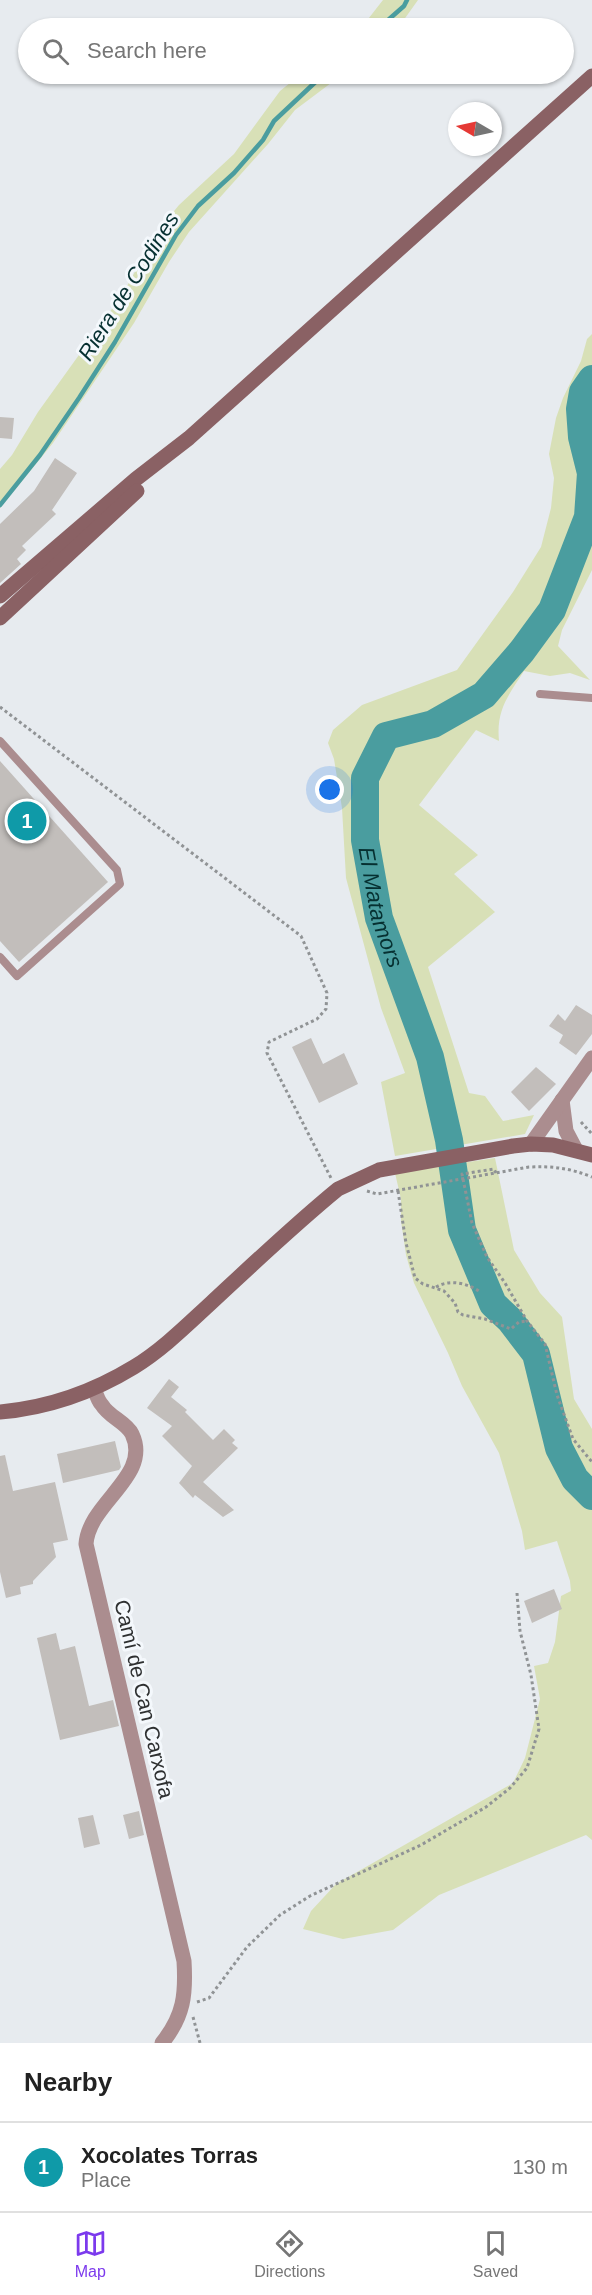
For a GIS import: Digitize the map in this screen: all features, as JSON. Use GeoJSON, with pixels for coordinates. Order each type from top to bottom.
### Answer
{"type":"FeatureCollection","features":[{"type":"Feature","properties":{"kind":"main road"},"geometry":{"type":"LineString","coordinates":[[0,596],[136,479],[189,438],[592,76]]}},
{"type":"Feature","properties":{"kind":"main road"},"geometry":{"type":"LineString","coordinates":[[0,618],[180,451],[189,438]]}},
{"type":"Feature","properties":{"kind":"main road"},"geometry":{"type":"LineString","coordinates":[[0,608],[35,576],[77,547]]}},
{"type":"Feature","properties":{"kind":"main road"},"geometry":{"type":"LineString","coordinates":[[0,1412],[51,1403],[94,1388],[136,1366],[160,1348],[314,1209],[346,1184],[393,1166],[513,1146],[553,1145],[592,1155]]}},
{"type":"Feature","properties":{"kind":"street"},"geometry":{"type":"LineString","coordinates":[[531,1144],[592,1058]]}},
{"type":"Feature","properties":{"kind":"street"},"geometry":{"type":"LineString","coordinates":[[562,1100],[566,1131],[576,1150]]}},
{"type":"Feature","properties":{"kind":"street","name":"Camí de Can Carxofa"},"geometry":{"type":"LineString","coordinates":[[94,1388],[102,1406],[131,1431],[136,1446],[135,1465],[93,1521],[87,1531],[86,1544],[184,1961],[186,1990],[177,2022],[162,2043]]}},
{"type":"Feature","properties":{"kind":"lane"},"geometry":{"type":"LineString","coordinates":[[540,694],[592,698]]}},
{"type":"Feature","properties":{"kind":"lane"},"geometry":{"type":"LineString","coordinates":[[0,741],[117,870],[120,884],[17,976],[0,957]]}},
{"type":"Feature","properties":{"kind":"path"},"geometry":{"type":"LineString","coordinates":[[0,707],[302,936],[327,993],[326,1009],[317,1019],[269,1042],[267,1053],[332,1180],[346,1184]]}},
{"type":"Feature","properties":{"kind":"path"},"geometry":{"type":"LineString","coordinates":[[579,1117],[583,1126],[592,1134]]}},
{"type":"Feature","properties":{"kind":"path"},"geometry":{"type":"LineString","coordinates":[[526,1321],[519,1322],[511,1329],[485,1319],[463,1315],[458,1312],[455,1303],[444,1290],[415,1278],[406,1243],[399,1190],[529,1167],[555,1166],[592,1177]]}},
{"type":"Feature","properties":{"kind":"path"},"geometry":{"type":"LineString","coordinates":[[496,1173],[494,1168],[462,1174],[472,1222],[487,1257],[505,1283],[526,1321],[546,1344],[557,1395],[573,1439],[592,1462]]}},
{"type":"Feature","properties":{"kind":"path"},"geometry":{"type":"LineString","coordinates":[[436,1288],[444,1283],[468,1284],[479,1291]]}},
{"type":"Feature","properties":{"kind":"path"},"geometry":{"type":"LineString","coordinates":[[190,2005],[209,1998],[224,1974],[247,1947],[280,1916],[310,1896],[421,1845],[486,1807],[510,1788],[527,1768],[539,1729],[531,1675],[520,1631],[517,1593]]}},
{"type":"Feature","properties":{"kind":"green space"},"geometry":{"type":"Polygon","coordinates":[[[383,0],[418,0],[405,18],[369,18],[383,0]]]}},
{"type":"Feature","properties":{"kind":"green space"},"geometry":{"type":"Polygon","coordinates":[[[289,84],[330,84],[295,110],[268,144],[189,232],[134,323],[53,443],[0,508],[0,469],[122,295],[157,232],[179,205],[234,154],[280,91],[289,84]]]}},
{"type":"Feature","properties":{"kind":"green space"},"geometry":{"type":"Polygon","coordinates":[[[592,334],[592,570],[562,630],[558,646],[590,680],[570,673],[550,676],[524,671],[501,712],[499,741],[476,730],[419,805],[478,855],[454,874],[495,912],[428,967],[469,1093],[485,1096],[503,1121],[534,1115],[525,1134],[395,1156],[381,1082],[405,1073],[381,1008],[346,878],[342,808],[334,759],[328,743],[333,730],[362,705],[457,670],[513,592],[541,547],[551,508],[554,478],[549,454],[556,418],[581,361],[587,339],[592,334]]]}},
{"type":"Feature","properties":{"kind":"green space"},"geometry":{"type":"Polygon","coordinates":[[[495,1158],[514,1250],[540,1293],[562,1317],[574,1399],[592,1429],[592,1840],[586,1835],[439,1895],[393,1930],[343,1939],[303,1929],[311,1911],[336,1884],[513,1783],[525,1758],[540,1699],[534,1666],[548,1663],[555,1642],[561,1596],[571,1591],[557,1541],[525,1550],[522,1531],[499,1453],[462,1386],[414,1283],[406,1255],[401,1221],[401,1199],[395,1173],[495,1158]]]}},
{"type":"Feature","properties":{"kind":"water"},"geometry":{"type":"Polygon","coordinates":[[[489,1294],[499,1294],[502,1308],[510,1320],[481,1309],[483,1298],[489,1294]]]}},
{"type":"Feature","properties":{"kind":"building"},"geometry":{"type":"Polygon","coordinates":[[[0,417],[14,418],[12,439],[0,438],[0,417]]]}},
{"type":"Feature","properties":{"kind":"building"},"geometry":{"type":"Polygon","coordinates":[[[55,458],[77,473],[52,510],[56,514],[22,546],[26,550],[17,559],[21,564],[0,583],[0,524],[34,491],[55,458]]]}},
{"type":"Feature","properties":{"kind":"building"},"geometry":{"type":"Polygon","coordinates":[[[0,761],[108,882],[19,962],[0,941],[0,761]]]}},
{"type":"Feature","properties":{"kind":"building"},"geometry":{"type":"Polygon","coordinates":[[[576,1005],[592,1015],[592,1034],[576,1055],[559,1043],[563,1035],[549,1026],[558,1014],[565,1021],[576,1005]]]}},
{"type":"Feature","properties":{"kind":"building"},"geometry":{"type":"Polygon","coordinates":[[[311,1038],[323,1064],[344,1053],[358,1084],[319,1103],[292,1047],[311,1038]]]}},
{"type":"Feature","properties":{"kind":"building"},"geometry":{"type":"Polygon","coordinates":[[[536,1067],[556,1084],[529,1111],[511,1092],[536,1067]]]}},
{"type":"Feature","properties":{"kind":"building"},"geometry":{"type":"Polygon","coordinates":[[[169,1379],[179,1387],[171,1397],[187,1410],[185,1412],[213,1440],[224,1429],[235,1440],[232,1443],[238,1448],[203,1482],[234,1510],[223,1517],[195,1495],[193,1498],[179,1483],[192,1466],[162,1436],[172,1426],[147,1408],[169,1379]]]}},
{"type":"Feature","properties":{"kind":"building"},"geometry":{"type":"Polygon","coordinates":[[[115,1441],[121,1467],[119,1470],[63,1483],[57,1454],[115,1441]]]}},
{"type":"Feature","properties":{"kind":"building"},"geometry":{"type":"Polygon","coordinates":[[[5,1455],[13,1491],[55,1482],[68,1540],[53,1543],[56,1557],[33,1581],[33,1584],[20,1587],[21,1594],[6,1598],[0,1572],[0,1456],[5,1455]]]}},
{"type":"Feature","properties":{"kind":"building"},"geometry":{"type":"Polygon","coordinates":[[[554,1589],[562,1609],[532,1623],[524,1601],[554,1589]]]}},
{"type":"Feature","properties":{"kind":"building"},"geometry":{"type":"Polygon","coordinates":[[[56,1633],[60,1650],[75,1646],[89,1706],[113,1700],[119,1726],[60,1740],[37,1638],[56,1633]]]}},
{"type":"Feature","properties":{"kind":"building"},"geometry":{"type":"Polygon","coordinates":[[[139,1811],[144,1835],[129,1839],[123,1815],[139,1811]]]}},
{"type":"Feature","properties":{"kind":"building"},"geometry":{"type":"Polygon","coordinates":[[[93,1815],[100,1844],[84,1848],[78,1818],[93,1815]]]}},
{"type":"Feature","properties":{"kind":"waterway","name":"Riera de Codines"},"geometry":{"type":"LineString","coordinates":[[390,18],[404,6],[407,0]]}},
{"type":"Feature","properties":{"kind":"waterway","name":"Riera de Codines"},"geometry":{"type":"LineString","coordinates":[[0,505],[40,455],[79,398],[115,342],[176,235],[198,206],[234,173],[263,140],[274,121],[313,84]]}},
{"type":"Feature","properties":{"kind":"waterway","name":"El Matamors"},"geometry":{"type":"LineString","coordinates":[[592,379],[583,392],[580,409],[582,437],[591,473],[588,517],[552,610],[522,651],[484,695],[433,724],[386,736],[365,778],[365,840],[379,918],[430,1057],[449,1140],[462,1230],[493,1304],[510,1320],[536,1354],[559,1448],[575,1479],[592,1496]]}},
{"type":"Feature","properties":{"kind":"place","name":"Xocolates Torras"},"geometry":{"type":"Point","coordinates":[27,821]}}]}
